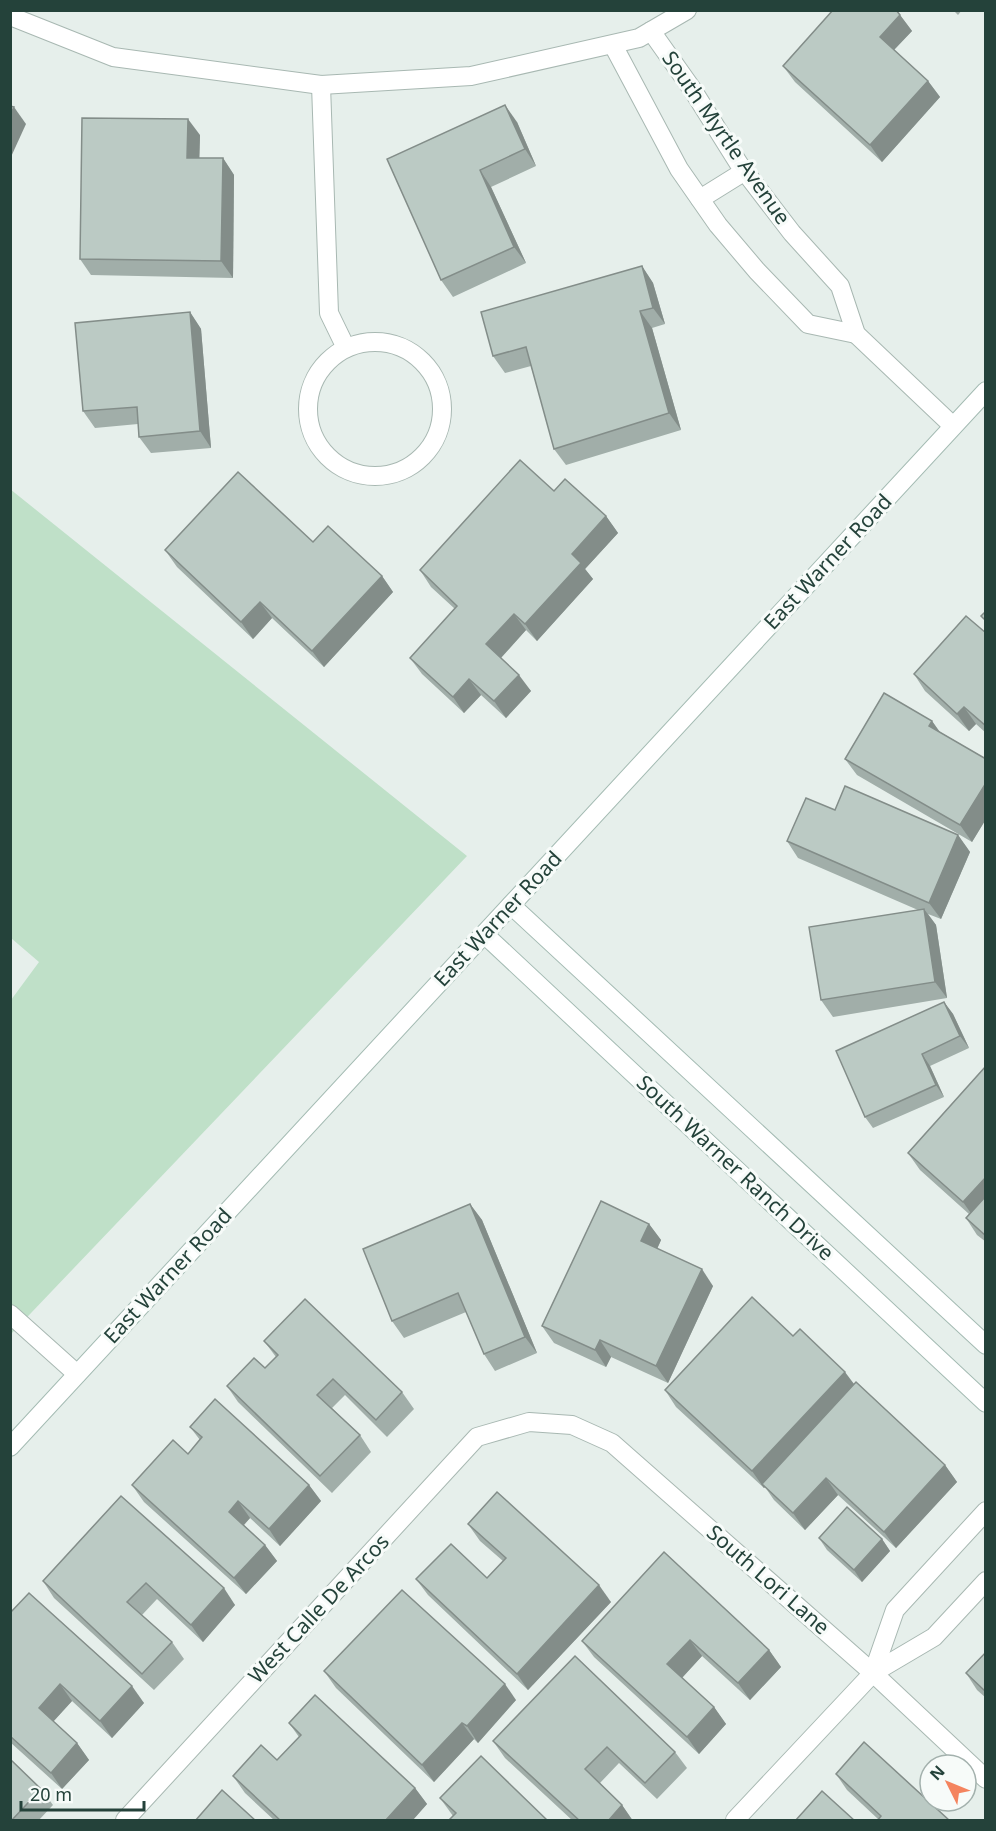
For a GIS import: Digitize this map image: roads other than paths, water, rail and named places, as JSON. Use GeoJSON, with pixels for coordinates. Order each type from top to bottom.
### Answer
{"type":"FeatureCollection","features":[{"type":"Feature","properties":{"kind":"street"},"geometry":{"type":"LineString","coordinates":[[10,16],[113,57],[321,85],[471,76],[639,38],[687,10]]}},
{"type":"Feature","properties":{"kind":"street","name":"South Myrtle Avenue"},"geometry":{"type":"LineString","coordinates":[[651,31],[745,171],[792,233],[840,286],[856,334],[953,426]]}},
{"type":"Feature","properties":{"kind":"street","name":"South Myrtle Avenue"},"geometry":{"type":"LineString","coordinates":[[613,45],[679,169],[718,225],[757,271],[808,324],[856,334]]}},
{"type":"Feature","properties":{"kind":"street"},"geometry":{"type":"LineString","coordinates":[[321,85],[329,313],[346,348]]}},
{"type":"Feature","properties":{"kind":"street"},"geometry":{"type":"LineString","coordinates":[[700,199],[745,171]]}},
{"type":"Feature","properties":{"kind":"street"},"geometry":{"type":"LineString","coordinates":[[381,342],[399,346],[414,354],[427,366],[436,381],[441,398],[442,416],[438,433],[416,462],[396,472],[374,476],[352,472],[332,461],[317,444],[309,424],[308,401],[314,379],[328,361],[346,348],[363,343],[381,342]]}},
{"type":"Feature","properties":{"kind":"street","name":"East Warner Road"},"geometry":{"type":"LineString","coordinates":[[10,1447],[986,391]]}},
{"type":"Feature","properties":{"kind":"street","name":"South Warner Ranch Drive"},"geometry":{"type":"LineString","coordinates":[[511,905],[986,1345]]}},
{"type":"Feature","properties":{"kind":"street","name":"South Warner Ranch Drive"},"geometry":{"type":"LineString","coordinates":[[484,934],[986,1403]]}},
{"type":"Feature","properties":{"kind":"street"},"geometry":{"type":"LineString","coordinates":[[10,1314],[77,1374]]}},
{"type":"Feature","properties":{"kind":"street","name":"South Lori Lane"},"geometry":{"type":"LineString","coordinates":[[529,1422],[572,1425],[612,1443],[873,1673],[986,1779]]}},
{"type":"Feature","properties":{"kind":"street","name":"West Calle De Arcos"},"geometry":{"type":"LineString","coordinates":[[125,1821],[477,1437],[529,1422]]}},
{"type":"Feature","properties":{"kind":"street"},"geometry":{"type":"LineString","coordinates":[[873,1673],[895,1610],[986,1510]]}},
{"type":"Feature","properties":{"kind":"street"},"geometry":{"type":"LineString","coordinates":[[735,1821],[873,1673],[934,1637],[986,1581]]}}]}
